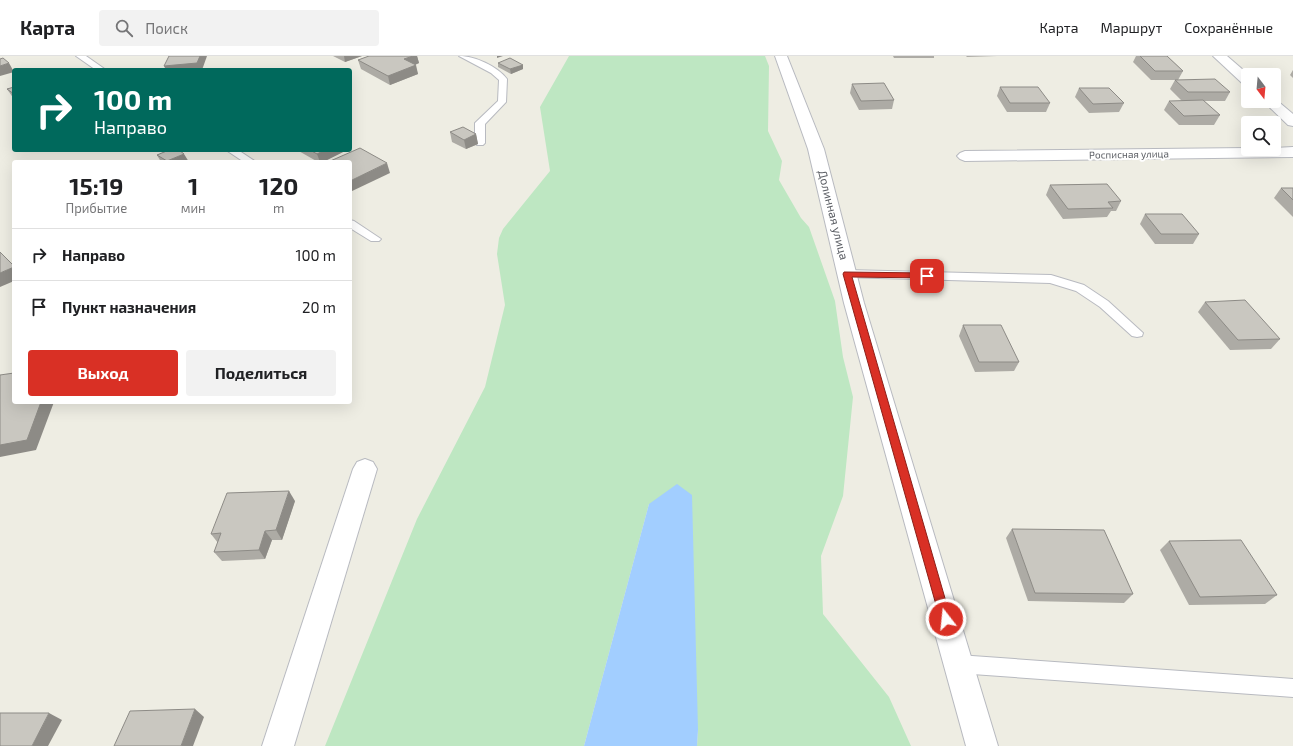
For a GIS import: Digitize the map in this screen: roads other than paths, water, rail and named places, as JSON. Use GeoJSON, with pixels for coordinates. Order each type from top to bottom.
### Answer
{"type":"FeatureCollection","features":[{"type":"Feature","properties":{"kind":"street","name":"Долинная улица"},"geometry":{"type":"LineString","coordinates":[[781,56],[816,149],[847,274],[982,746]]}},
{"type":"Feature","properties":{"kind":"street"},"geometry":{"type":"LineString","coordinates":[[1219,56],[1241,75]]}},
{"type":"Feature","properties":{"kind":"street"},"geometry":{"type":"LineString","coordinates":[[1278,108],[1293,122]]}},
{"type":"Feature","properties":{"kind":"street","name":"Росписная улица"},"geometry":{"type":"LineString","coordinates":[[964,156],[1293,152]]}},
{"type":"Feature","properties":{"kind":"street"},"geometry":{"type":"LineString","coordinates":[[278,746],[365,469]]}},
{"type":"Feature","properties":{"kind":"lane"},"geometry":{"type":"LineString","coordinates":[[80,56],[99,68]]}},
{"type":"Feature","properties":{"kind":"lane"},"geometry":{"type":"LineString","coordinates":[[463,56],[494,71],[503,80],[502,102],[480,123],[478,134],[480,143]]}},
{"type":"Feature","properties":{"kind":"lane"},"geometry":{"type":"LineString","coordinates":[[234,152],[248,160]]}},
{"type":"Feature","properties":{"kind":"lane"},"geometry":{"type":"LineString","coordinates":[[352,224],[375,239]]}},
{"type":"Feature","properties":{"kind":"lane"},"geometry":{"type":"LineString","coordinates":[[847,274],[1051,279],[1080,288],[1104,304],[1137,333]]}},
{"type":"Feature","properties":{"kind":"lane"},"geometry":{"type":"LineString","coordinates":[[958,664],[1293,688]]}},
{"type":"Feature","properties":{"kind":"water"},"geometry":{"type":"Polygon","coordinates":[[[677,484],[692,495],[698,730],[697,746],[584,746],[649,504],[677,484]]]}}]}
